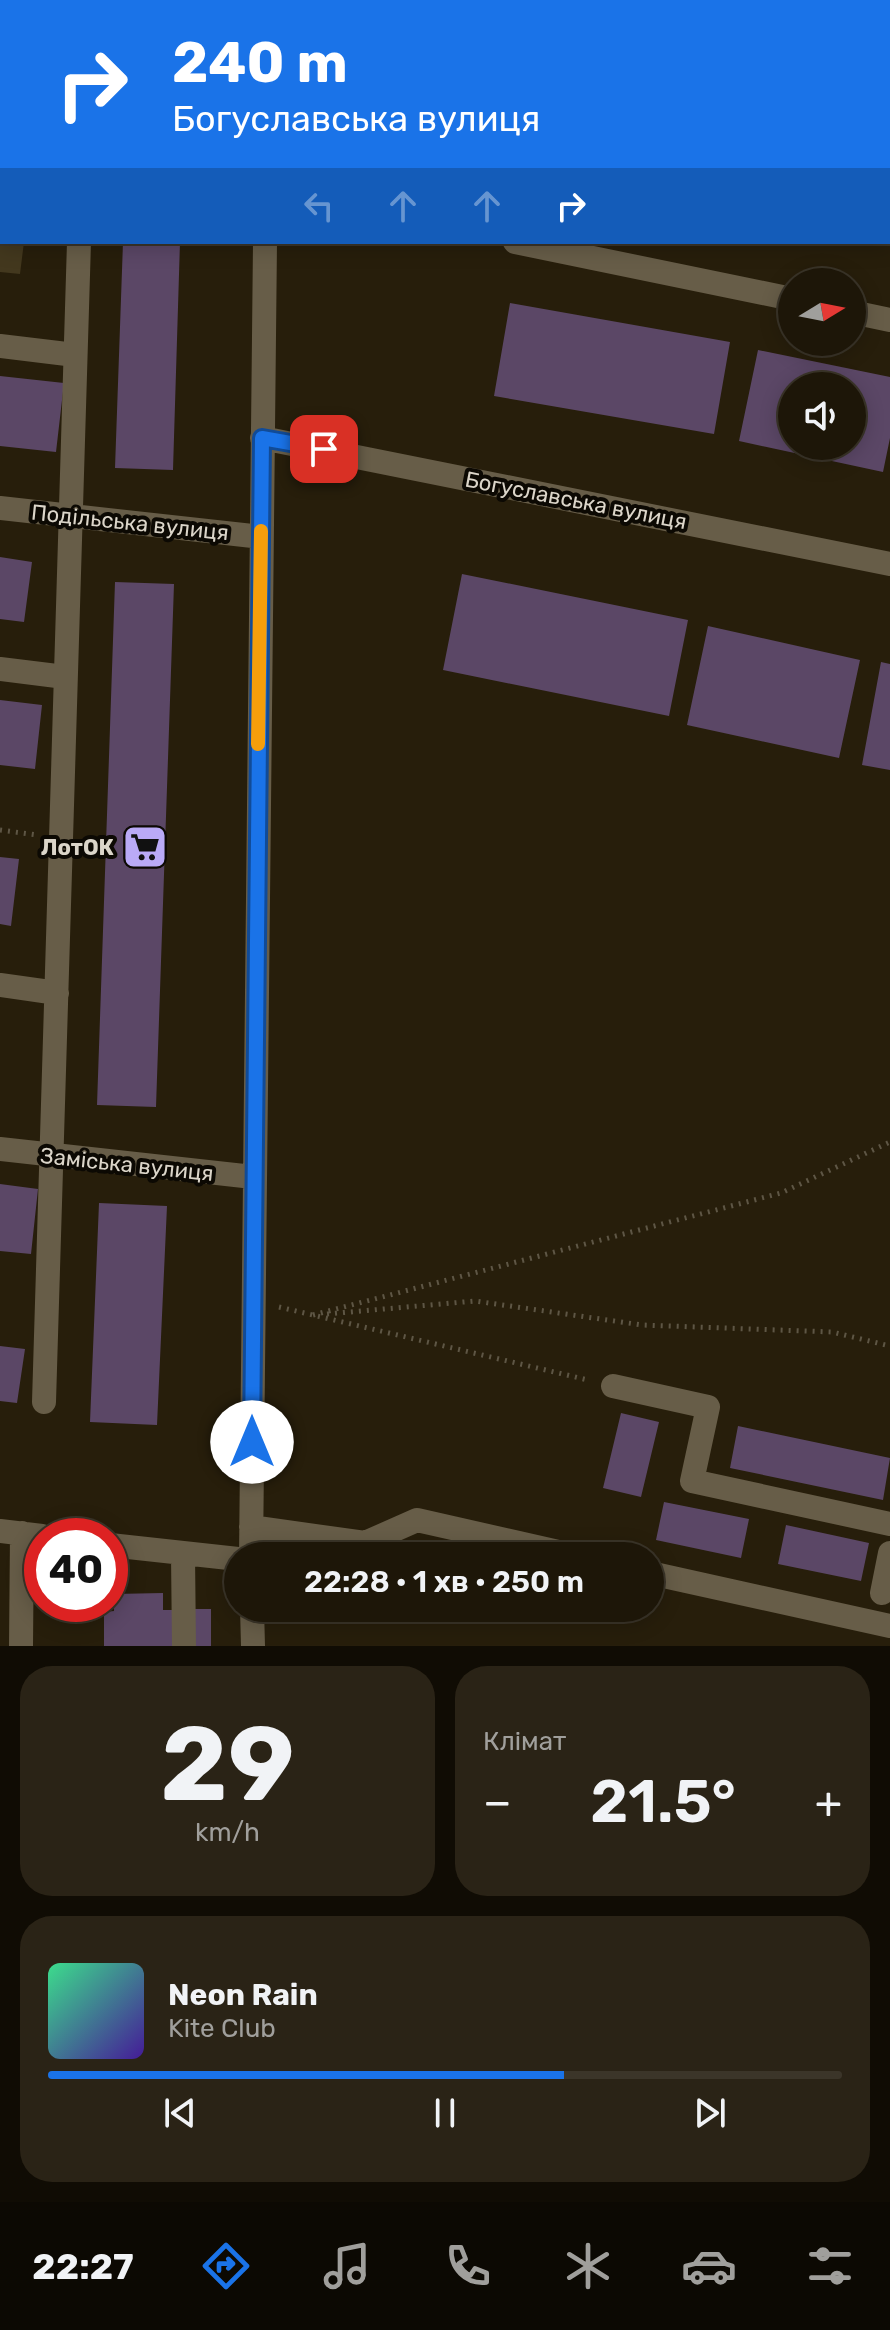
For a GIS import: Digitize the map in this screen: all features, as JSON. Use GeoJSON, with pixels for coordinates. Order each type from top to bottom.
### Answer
{"type":"FeatureCollection","features":[{"type":"Feature","properties":{"kind":"street"},"geometry":{"type":"LineString","coordinates":[[44,1402],[79,244]]}},
{"type":"Feature","properties":{"kind":"street"},"geometry":{"type":"LineString","coordinates":[[251,1542],[265,244]]}},
{"type":"Feature","properties":{"kind":"street"},"geometry":{"type":"LineString","coordinates":[[525,244],[778,296]]}},
{"type":"Feature","properties":{"kind":"street"},"geometry":{"type":"LineString","coordinates":[[866,315],[890,320]]}},
{"type":"Feature","properties":{"kind":"street"},"geometry":{"type":"LineString","coordinates":[[0,346],[75,355]]}},
{"type":"Feature","properties":{"kind":"street","name":"Богуславська вулиця"},"geometry":{"type":"LineString","coordinates":[[262,438],[890,564]]}},
{"type":"Feature","properties":{"kind":"street","name":"Подільська вулиця"},"geometry":{"type":"LineString","coordinates":[[0,508],[261,537]]}},
{"type":"Feature","properties":{"kind":"street"},"geometry":{"type":"LineString","coordinates":[[0,669],[65,677]]}},
{"type":"Feature","properties":{"kind":"street"},"geometry":{"type":"LineString","coordinates":[[0,985],[57,993]]}},
{"type":"Feature","properties":{"kind":"street","name":"Заміська вулиця"},"geometry":{"type":"LineString","coordinates":[[0,1149],[253,1177]]}},
{"type":"Feature","properties":{"kind":"street"},"geometry":{"type":"LineString","coordinates":[[613,1386],[708,1407],[692,1481],[890,1524]]}},
{"type":"Feature","properties":{"kind":"street"},"geometry":{"type":"LineString","coordinates":[[367,1542],[417,1520],[514,1542]]}},
{"type":"Feature","properties":{"kind":"street"},"geometry":{"type":"LineString","coordinates":[[251,1527],[358,1542]]}},
{"type":"Feature","properties":{"kind":"street"},"geometry":{"type":"LineString","coordinates":[[21,1533],[21,1646]]}},
{"type":"Feature","properties":{"kind":"street"},"geometry":{"type":"LineString","coordinates":[[128,1547],[224,1558]]}},
{"type":"Feature","properties":{"kind":"street"},"geometry":{"type":"LineString","coordinates":[[882,1593],[890,1553]]}},
{"type":"Feature","properties":{"kind":"street"},"geometry":{"type":"LineString","coordinates":[[183,1555],[184,1646]]}},
{"type":"Feature","properties":{"kind":"street"},"geometry":{"type":"LineString","coordinates":[[664,1576],[890,1626]]}},
{"type":"Feature","properties":{"kind":"street"},"geometry":{"type":"LineString","coordinates":[[252,1622],[253,1646]]}},
{"type":"Feature","properties":{"kind":"path"},"geometry":{"type":"LineString","coordinates":[[0,830],[62,838]]}},
{"type":"Feature","properties":{"kind":"path"},"geometry":{"type":"LineString","coordinates":[[313,1315],[781,1193],[890,1142]]}},
{"type":"Feature","properties":{"kind":"path"},"geometry":{"type":"LineString","coordinates":[[253,1301],[613,1386]]}},
{"type":"Feature","properties":{"kind":"path"},"geometry":{"type":"LineString","coordinates":[[313,1315],[475,1301],[642,1325],[832,1332],[890,1346]]}},
{"type":"Feature","properties":{"kind":"shaded area"},"geometry":{"type":"Polygon","coordinates":[[[0,244],[24,244],[20,274],[0,272],[0,244]]]}},
{"type":"Feature","properties":{"kind":"building"},"geometry":{"type":"Polygon","coordinates":[[[123,244],[180,244],[173,470],[115,468],[123,244]]]}},
{"type":"Feature","properties":{"kind":"building"},"geometry":{"type":"Polygon","coordinates":[[[510,303],[730,342],[714,434],[494,396],[510,303]]]}},
{"type":"Feature","properties":{"kind":"building"},"geometry":{"type":"Polygon","coordinates":[[[758,350],[866,372],[778,372],[778,449],[739,441],[758,350]]]}},
{"type":"Feature","properties":{"kind":"building"},"geometry":{"type":"Polygon","coordinates":[[[866,372],[890,377],[890,438],[883,472],[827,460],[866,460],[866,372]]]}},
{"type":"Feature","properties":{"kind":"building"},"geometry":{"type":"Polygon","coordinates":[[[0,376],[64,383],[56,452],[0,446],[0,376]]]}},
{"type":"Feature","properties":{"kind":"building"},"geometry":{"type":"Polygon","coordinates":[[[0,557],[32,562],[24,622],[0,619],[0,557]]]}},
{"type":"Feature","properties":{"kind":"building"},"geometry":{"type":"Polygon","coordinates":[[[462,574],[688,620],[669,716],[443,670],[462,574]]]}},
{"type":"Feature","properties":{"kind":"building"},"geometry":{"type":"Polygon","coordinates":[[[115,582],[174,584],[156,1107],[97,1105],[115,582]]]}},
{"type":"Feature","properties":{"kind":"building"},"geometry":{"type":"Polygon","coordinates":[[[708,626],[860,660],[839,758],[687,725],[708,626]]]}},
{"type":"Feature","properties":{"kind":"building"},"geometry":{"type":"Polygon","coordinates":[[[881,662],[890,664],[890,770],[862,765],[881,662]]]}},
{"type":"Feature","properties":{"kind":"building"},"geometry":{"type":"Polygon","coordinates":[[[0,700],[42,705],[35,769],[0,765],[0,700]]]}},
{"type":"Feature","properties":{"kind":"building"},"geometry":{"type":"Polygon","coordinates":[[[0,857],[19,859],[11,926],[0,924],[0,857]]]}},
{"type":"Feature","properties":{"kind":"building"},"geometry":{"type":"Polygon","coordinates":[[[0,1184],[38,1189],[31,1254],[0,1251],[0,1184]]]}},
{"type":"Feature","properties":{"kind":"building"},"geometry":{"type":"Polygon","coordinates":[[[99,1203],[167,1206],[157,1425],[90,1422],[99,1203]]]}},
{"type":"Feature","properties":{"kind":"building"},"geometry":{"type":"Polygon","coordinates":[[[0,1346],[25,1349],[17,1403],[0,1401],[0,1346]]]}},
{"type":"Feature","properties":{"kind":"building"},"geometry":{"type":"Polygon","coordinates":[[[621,1413],[659,1422],[641,1497],[603,1488],[621,1413]]]}},
{"type":"Feature","properties":{"kind":"building"},"geometry":{"type":"Polygon","coordinates":[[[738,1426],[890,1458],[883,1500],[730,1468],[738,1426]]]}},
{"type":"Feature","properties":{"kind":"building"},"geometry":{"type":"Polygon","coordinates":[[[664,1502],[749,1519],[741,1558],[656,1540],[664,1502]]]}},
{"type":"Feature","properties":{"kind":"building"},"geometry":{"type":"Polygon","coordinates":[[[786,1525],[869,1543],[861,1581],[778,1564],[786,1525]]]}},
{"type":"Feature","properties":{"kind":"building"},"geometry":{"type":"Polygon","coordinates":[[[163,1593],[163,1610],[173,1610],[174,1646],[104,1646],[104,1622],[128,1622],[128,1594],[163,1593]]]}},
{"type":"Feature","properties":{"kind":"building"},"geometry":{"type":"Polygon","coordinates":[[[193,1609],[211,1609],[211,1646],[193,1646],[193,1609]]]}},
{"type":"Feature","properties":{"kind":"slow traffic"},"geometry":{"type":"LineString","coordinates":[[258,744],[261,531]]}},
{"type":"Feature","properties":{"kind":"place","name":"ЛотОК"},"geometry":{"type":"Point","coordinates":[145,847]}},
{"type":"Feature","properties":{"kind":"route"},"geometry":{"type":"LineString","coordinates":[[252,1442],[262,438],[324,449]]}}]}
